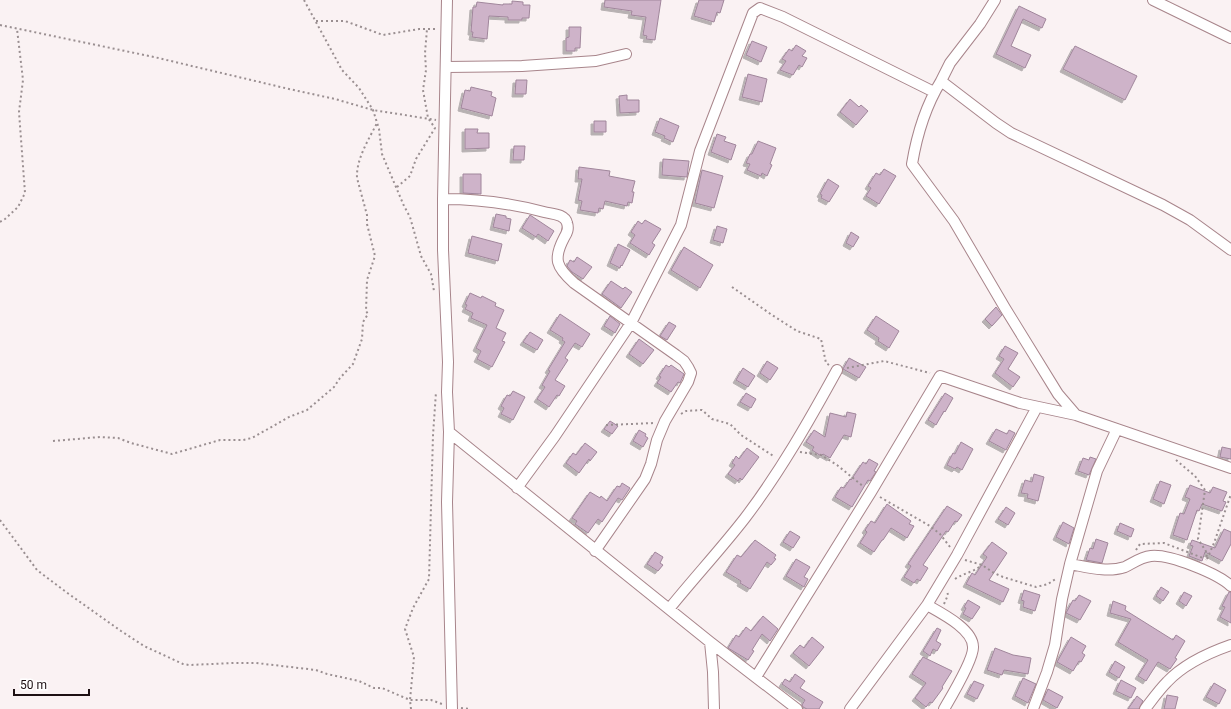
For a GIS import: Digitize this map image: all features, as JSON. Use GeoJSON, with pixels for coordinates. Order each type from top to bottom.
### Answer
{"type":"FeatureCollection","features":[{"type":"Feature","properties":{"kind":"street"},"geometry":{"type":"LineString","coordinates":[[447,0],[447,67],[443,199],[448,362],[447,502],[451,707]]}},
{"type":"Feature","properties":{"kind":"street"},"geometry":{"type":"LineString","coordinates":[[995,0],[980,24],[950,63],[930,99],[917,136],[912,164],[954,221],[1058,394],[1076,415]]}},
{"type":"Feature","properties":{"kind":"street"},"geometry":{"type":"LineString","coordinates":[[1153,0],[1231,38]]}},
{"type":"Feature","properties":{"kind":"street"},"geometry":{"type":"LineString","coordinates":[[517,488],[631,323],[681,225],[700,151],[753,13],[760,8],[783,17],[934,92]]}},
{"type":"Feature","properties":{"kind":"street"},"geometry":{"type":"LineString","coordinates":[[447,67],[522,66],[596,61],[626,54]]}},
{"type":"Feature","properties":{"kind":"street"},"geometry":{"type":"LineString","coordinates":[[941,81],[1010,133],[1162,205],[1190,220],[1231,250]]}},
{"type":"Feature","properties":{"kind":"street"},"geometry":{"type":"LineString","coordinates":[[443,199],[499,202],[519,205],[560,216],[567,221],[568,228],[558,250],[557,259],[563,273],[574,283],[684,361],[691,373],[688,382],[665,421],[657,440],[651,464],[645,479],[595,551]]}},
{"type":"Feature","properties":{"kind":"street"},"geometry":{"type":"LineString","coordinates":[[669,609],[745,518],[771,482],[837,370]]}},
{"type":"Feature","properties":{"kind":"street"},"geometry":{"type":"LineString","coordinates":[[756,677],[871,492],[940,376],[1037,407],[1076,415],[1231,468]]}},
{"type":"Feature","properties":{"kind":"street"},"geometry":{"type":"LineString","coordinates":[[850,709],[927,605],[957,555],[1037,407]]}},
{"type":"Feature","properties":{"kind":"street"},"geometry":{"type":"LineString","coordinates":[[1033,709],[1047,672],[1055,645],[1062,598],[1070,564],[1097,471],[1117,429]]}},
{"type":"Feature","properties":{"kind":"street"},"geometry":{"type":"LineString","coordinates":[[448,432],[595,551],[797,709]]}},
{"type":"Feature","properties":{"kind":"street"},"geometry":{"type":"LineString","coordinates":[[1070,564],[1107,570],[1124,567],[1142,558],[1156,556],[1182,561],[1215,576],[1231,586]]}},
{"type":"Feature","properties":{"kind":"street"},"geometry":{"type":"LineString","coordinates":[[927,605],[965,629],[971,638],[973,647],[972,655],[944,709]]}},
{"type":"Feature","properties":{"kind":"street"},"geometry":{"type":"LineString","coordinates":[[710,642],[713,672],[714,709]]}},
{"type":"Feature","properties":{"kind":"street"},"geometry":{"type":"LineString","coordinates":[[1145,709],[1166,683],[1178,672],[1205,655],[1231,644]]}},
{"type":"Feature","properties":{"kind":"path"},"geometry":{"type":"LineString","coordinates":[[304,0],[342,70],[359,88],[373,110],[377,123],[382,154],[410,217],[421,256],[431,274],[434,294]]}},
{"type":"Feature","properties":{"kind":"path"},"geometry":{"type":"LineString","coordinates":[[316,21],[345,21],[383,35],[426,29],[446,28]]}},
{"type":"Feature","properties":{"kind":"path"},"geometry":{"type":"LineString","coordinates":[[0,25],[154,57],[335,99],[373,110],[428,118],[445,123]]}},
{"type":"Feature","properties":{"kind":"path"},"geometry":{"type":"LineString","coordinates":[[0,222],[18,207],[25,194],[19,112],[23,80],[17,29]]}},
{"type":"Feature","properties":{"kind":"path"},"geometry":{"type":"LineString","coordinates":[[396,187],[410,176],[416,159],[435,128],[428,118],[423,90],[426,70],[426,29]]}},
{"type":"Feature","properties":{"kind":"path"},"geometry":{"type":"LineString","coordinates":[[53,441],[100,437],[118,438],[172,454],[220,440],[243,440],[252,438],[289,417],[307,410],[334,386],[353,364],[362,339],[363,322],[368,314],[366,311],[367,280],[375,256],[357,172],[365,149],[377,123]]}},
{"type":"Feature","properties":{"kind":"path"},"geometry":{"type":"LineString","coordinates":[[732,287],[772,315],[797,330],[821,339],[826,362],[837,370],[884,361],[940,376]]}},
{"type":"Feature","properties":{"kind":"path"},"geometry":{"type":"LineString","coordinates":[[411,709],[410,700],[414,657],[404,629],[413,608],[429,579],[433,435],[436,390]]}},
{"type":"Feature","properties":{"kind":"path"},"geometry":{"type":"LineString","coordinates":[[606,425],[653,423],[665,421],[686,411],[702,410],[712,419],[730,424],[741,435],[778,458],[789,452],[821,455],[837,465],[871,492],[930,526],[940,534],[957,555],[963,559],[982,565],[994,573],[1036,587],[1056,580],[1070,564]]}},
{"type":"Feature","properties":{"kind":"path"},"geometry":{"type":"LineString","coordinates":[[1172,457],[1195,476],[1205,490],[1198,539],[1207,552],[1206,560],[1214,543],[1231,494]]}},
{"type":"Feature","properties":{"kind":"path"},"geometry":{"type":"LineString","coordinates":[[0,520],[38,570],[121,632],[144,646],[183,664],[256,663],[316,670],[359,681],[374,688],[382,688],[410,700],[431,700],[451,707],[470,709]]}},
{"type":"Feature","properties":{"kind":"path"},"geometry":{"type":"LineString","coordinates":[[952,581],[968,572],[977,570],[982,565]]}},
{"type":"Feature","properties":{"kind":"path"},"geometry":{"type":"LineString","coordinates":[[939,612],[946,602],[948,594],[947,590]]}},
{"type":"Feature","properties":{"kind":"building"},"geometry":{"type":"Polygon","coordinates":[[[605,0],[661,0],[655,40],[646,39],[647,36],[643,35],[646,17],[631,15],[632,11],[604,7],[605,0]]]}},
{"type":"Feature","properties":{"kind":"building"},"geometry":{"type":"Polygon","coordinates":[[[699,0],[724,0],[720,13],[717,12],[714,22],[694,16],[699,0]]]}},
{"type":"Feature","properties":{"kind":"building"},"geometry":{"type":"Polygon","coordinates":[[[512,1],[523,2],[523,5],[530,5],[529,18],[522,18],[522,20],[508,20],[508,17],[489,16],[487,39],[472,37],[473,7],[476,7],[477,2],[503,5],[512,4],[512,1]]]}},
{"type":"Feature","properties":{"kind":"building"},"geometry":{"type":"Polygon","coordinates":[[[1019,6],[1046,19],[1042,28],[1023,19],[1011,46],[1031,55],[1025,68],[996,54],[1019,6]]]}},
{"type":"Feature","properties":{"kind":"building"},"geometry":{"type":"Polygon","coordinates":[[[569,27],[581,27],[580,48],[575,48],[575,51],[566,51],[566,38],[569,37],[569,27]]]}},
{"type":"Feature","properties":{"kind":"building"},"geometry":{"type":"Polygon","coordinates":[[[752,41],[767,47],[761,62],[746,55],[752,41]]]}},
{"type":"Feature","properties":{"kind":"building"},"geometry":{"type":"Polygon","coordinates":[[[796,45],[806,51],[802,56],[807,58],[802,67],[799,65],[793,75],[780,70],[786,61],[782,59],[789,49],[792,51],[796,45]]]}},
{"type":"Feature","properties":{"kind":"building"},"geometry":{"type":"Polygon","coordinates":[[[1075,46],[1137,76],[1125,100],[1063,69],[1075,46]]]}},
{"type":"Feature","properties":{"kind":"building"},"geometry":{"type":"Polygon","coordinates":[[[748,74],[767,79],[762,102],[742,97],[748,74]]]}},
{"type":"Feature","properties":{"kind":"building"},"geometry":{"type":"Polygon","coordinates":[[[516,80],[527,80],[526,94],[515,94],[516,80]]]}},
{"type":"Feature","properties":{"kind":"building"},"geometry":{"type":"Polygon","coordinates":[[[471,87],[492,92],[491,96],[496,98],[492,116],[461,108],[465,90],[470,91],[471,87]]]}},
{"type":"Feature","properties":{"kind":"building"},"geometry":{"type":"Polygon","coordinates":[[[627,95],[627,100],[639,100],[639,112],[620,113],[619,96],[627,95]]]}},
{"type":"Feature","properties":{"kind":"building"},"geometry":{"type":"Polygon","coordinates":[[[850,99],[859,107],[861,105],[868,111],[856,125],[840,112],[850,99]]]}},
{"type":"Feature","properties":{"kind":"building"},"geometry":{"type":"Polygon","coordinates":[[[660,118],[679,126],[673,142],[664,138],[665,136],[655,132],[660,118]]]}},
{"type":"Feature","properties":{"kind":"building"},"geometry":{"type":"Polygon","coordinates":[[[594,121],[606,121],[606,132],[594,132],[594,121]]]}},
{"type":"Feature","properties":{"kind":"building"},"geometry":{"type":"Polygon","coordinates":[[[465,129],[478,129],[477,133],[489,133],[489,148],[465,149],[465,129]]]}},
{"type":"Feature","properties":{"kind":"building"},"geometry":{"type":"Polygon","coordinates":[[[717,134],[726,137],[724,141],[736,145],[731,160],[711,152],[717,134]]]}},
{"type":"Feature","properties":{"kind":"building"},"geometry":{"type":"Polygon","coordinates":[[[758,141],[776,148],[770,164],[772,165],[767,176],[762,173],[761,176],[747,170],[750,164],[746,163],[758,141]]]}},
{"type":"Feature","properties":{"kind":"building"},"geometry":{"type":"Polygon","coordinates":[[[514,146],[525,146],[524,160],[513,160],[514,146]]]}},
{"type":"Feature","properties":{"kind":"building"},"geometry":{"type":"Polygon","coordinates":[[[663,159],[689,161],[687,177],[662,175],[663,159]]]}},
{"type":"Feature","properties":{"kind":"building"},"geometry":{"type":"Polygon","coordinates":[[[579,167],[610,171],[609,176],[635,181],[632,192],[634,192],[632,203],[628,202],[627,206],[605,201],[603,209],[599,208],[598,213],[580,210],[582,201],[578,200],[582,179],[578,179],[579,167]]]}},
{"type":"Feature","properties":{"kind":"building"},"geometry":{"type":"Polygon","coordinates":[[[884,169],[896,176],[879,204],[866,196],[871,188],[868,186],[876,173],[880,175],[884,169]]]}},
{"type":"Feature","properties":{"kind":"building"},"geometry":{"type":"Polygon","coordinates":[[[702,170],[723,176],[714,208],[695,203],[702,170]]]}},
{"type":"Feature","properties":{"kind":"building"},"geometry":{"type":"Polygon","coordinates":[[[463,174],[481,174],[481,194],[463,193],[463,174]]]}},
{"type":"Feature","properties":{"kind":"building"},"geometry":{"type":"Polygon","coordinates":[[[828,179],[839,186],[829,202],[821,198],[822,195],[820,194],[828,179]]]}},
{"type":"Feature","properties":{"kind":"building"},"geometry":{"type":"Polygon","coordinates":[[[496,214],[506,216],[506,218],[511,219],[509,231],[493,227],[496,214]]]}},
{"type":"Feature","properties":{"kind":"building"},"geometry":{"type":"Polygon","coordinates":[[[530,215],[554,231],[548,241],[538,234],[536,237],[522,228],[530,215]]]}},
{"type":"Feature","properties":{"kind":"building"},"geometry":{"type":"Polygon","coordinates":[[[645,220],[661,229],[652,243],[655,245],[649,255],[630,243],[635,235],[631,232],[638,221],[642,224],[645,220]]]}},
{"type":"Feature","properties":{"kind":"building"},"geometry":{"type":"Polygon","coordinates":[[[717,226],[727,229],[723,243],[713,240],[717,226]]]}},
{"type":"Feature","properties":{"kind":"building"},"geometry":{"type":"Polygon","coordinates":[[[851,232],[859,237],[853,247],[846,243],[851,232]]]}},
{"type":"Feature","properties":{"kind":"building"},"geometry":{"type":"Polygon","coordinates":[[[472,236],[502,244],[498,261],[468,253],[472,236]]]}},
{"type":"Feature","properties":{"kind":"building"},"geometry":{"type":"Polygon","coordinates":[[[618,244],[630,250],[620,268],[610,263],[618,244]]]}},
{"type":"Feature","properties":{"kind":"building"},"geometry":{"type":"Polygon","coordinates":[[[684,247],[713,265],[700,288],[671,270],[684,247]]]}},
{"type":"Feature","properties":{"kind":"building"},"geometry":{"type":"Polygon","coordinates":[[[577,257],[592,267],[583,279],[572,272],[567,266],[570,260],[574,262],[577,257]]]}},
{"type":"Feature","properties":{"kind":"building"},"geometry":{"type":"Polygon","coordinates":[[[611,281],[623,289],[625,287],[632,292],[621,308],[602,294],[611,281]]]}},
{"type":"Feature","properties":{"kind":"building"},"geometry":{"type":"Polygon","coordinates":[[[470,293],[481,298],[482,296],[496,303],[495,306],[504,310],[496,328],[506,333],[502,341],[505,342],[492,367],[477,359],[481,351],[476,348],[487,325],[471,318],[473,313],[465,309],[467,305],[465,304],[470,293]]]}},
{"type":"Feature","properties":{"kind":"building"},"geometry":{"type":"Polygon","coordinates":[[[996,307],[1002,315],[992,326],[985,319],[996,307]]]}},
{"type":"Feature","properties":{"kind":"building"},"geometry":{"type":"Polygon","coordinates":[[[560,314],[590,334],[582,347],[575,343],[565,358],[568,360],[555,380],[565,386],[559,396],[557,395],[549,407],[537,399],[545,387],[542,385],[550,371],[548,370],[565,342],[562,340],[563,338],[550,330],[560,314]]]}},
{"type":"Feature","properties":{"kind":"building"},"geometry":{"type":"Polygon","coordinates":[[[610,316],[620,324],[615,333],[604,326],[610,316]]]}},
{"type":"Feature","properties":{"kind":"building"},"geometry":{"type":"Polygon","coordinates":[[[876,316],[899,331],[889,348],[878,341],[879,338],[867,330],[876,316]]]}},
{"type":"Feature","properties":{"kind":"building"},"geometry":{"type":"Polygon","coordinates":[[[669,322],[676,326],[667,340],[660,336],[669,322]]]}},
{"type":"Feature","properties":{"kind":"building"},"geometry":{"type":"Polygon","coordinates":[[[530,332],[543,340],[537,350],[523,342],[530,332]]]}},
{"type":"Feature","properties":{"kind":"building"},"geometry":{"type":"Polygon","coordinates":[[[639,339],[654,350],[643,364],[629,354],[639,339]]]}},
{"type":"Feature","properties":{"kind":"building"},"geometry":{"type":"Polygon","coordinates":[[[1005,346],[1018,353],[1008,369],[1020,377],[1013,387],[995,373],[1004,359],[999,356],[1005,346]]]}},
{"type":"Feature","properties":{"kind":"building"},"geometry":{"type":"Polygon","coordinates":[[[849,358],[866,367],[859,378],[843,369],[849,358]]]}},
{"type":"Feature","properties":{"kind":"building"},"geometry":{"type":"Polygon","coordinates":[[[767,361],[778,368],[770,380],[760,373],[767,361]]]}},
{"type":"Feature","properties":{"kind":"building"},"geometry":{"type":"Polygon","coordinates":[[[666,365],[669,367],[671,365],[684,374],[680,383],[678,382],[671,392],[657,383],[661,377],[659,376],[666,365]]]}},
{"type":"Feature","properties":{"kind":"building"},"geometry":{"type":"Polygon","coordinates":[[[743,368],[755,376],[748,387],[736,380],[743,368]]]}},
{"type":"Feature","properties":{"kind":"building"},"geometry":{"type":"Polygon","coordinates":[[[513,391],[525,397],[513,420],[501,414],[504,408],[501,406],[507,395],[510,396],[513,391]]]}},
{"type":"Feature","properties":{"kind":"building"},"geometry":{"type":"Polygon","coordinates":[[[746,393],[756,399],[751,408],[740,402],[746,393]]]}},
{"type":"Feature","properties":{"kind":"building"},"geometry":{"type":"Polygon","coordinates":[[[945,393],[953,398],[936,425],[928,420],[945,393]]]}},
{"type":"Feature","properties":{"kind":"building"},"geometry":{"type":"Polygon","coordinates":[[[847,412],[856,414],[851,437],[844,435],[830,458],[823,454],[821,456],[812,450],[814,447],[806,442],[814,430],[825,437],[830,413],[846,417],[847,412]]]}},
{"type":"Feature","properties":{"kind":"building"},"geometry":{"type":"Polygon","coordinates":[[[610,421],[618,426],[612,434],[604,429],[610,421]]]}},
{"type":"Feature","properties":{"kind":"building"},"geometry":{"type":"Polygon","coordinates":[[[996,429],[1007,434],[1009,430],[1015,433],[1006,450],[989,441],[996,429]]]}},
{"type":"Feature","properties":{"kind":"building"},"geometry":{"type":"Polygon","coordinates":[[[639,430],[646,434],[645,436],[648,438],[643,447],[633,441],[639,430]]]}},
{"type":"Feature","properties":{"kind":"building"},"geometry":{"type":"Polygon","coordinates":[[[961,442],[973,449],[962,470],[957,467],[955,469],[947,465],[961,442]]]}},
{"type":"Feature","properties":{"kind":"building"},"geometry":{"type":"Polygon","coordinates":[[[585,443],[597,452],[590,461],[589,459],[579,473],[566,463],[573,453],[576,455],[585,443]]]}},
{"type":"Feature","properties":{"kind":"building"},"geometry":{"type":"Polygon","coordinates":[[[1222,447],[1231,449],[1231,459],[1220,457],[1222,447]]]}},
{"type":"Feature","properties":{"kind":"building"},"geometry":{"type":"Polygon","coordinates":[[[747,448],[759,457],[742,480],[740,478],[738,481],[728,474],[735,465],[732,463],[736,456],[739,459],[747,448]]]}},
{"type":"Feature","properties":{"kind":"building"},"geometry":{"type":"Polygon","coordinates":[[[1090,457],[1096,459],[1089,475],[1078,471],[1083,458],[1089,460],[1090,457]]]}},
{"type":"Feature","properties":{"kind":"building"},"geometry":{"type":"Polygon","coordinates":[[[869,459],[878,464],[874,471],[876,472],[870,481],[868,480],[852,507],[835,497],[841,487],[844,488],[850,479],[851,480],[863,462],[866,464],[869,459]]]}},
{"type":"Feature","properties":{"kind":"building"},"geometry":{"type":"Polygon","coordinates":[[[1034,474],[1044,477],[1038,501],[1027,498],[1028,494],[1021,493],[1025,480],[1032,482],[1034,474]]]}},
{"type":"Feature","properties":{"kind":"building"},"geometry":{"type":"Polygon","coordinates":[[[1160,481],[1171,485],[1164,504],[1153,499],[1160,481]]]}},
{"type":"Feature","properties":{"kind":"building"},"geometry":{"type":"Polygon","coordinates":[[[622,483],[630,488],[622,500],[618,498],[602,522],[598,519],[588,533],[575,524],[577,521],[572,518],[590,492],[600,498],[601,496],[607,501],[617,486],[620,487],[622,483]]]}},
{"type":"Feature","properties":{"kind":"building"},"geometry":{"type":"Polygon","coordinates":[[[1190,485],[1210,493],[1213,487],[1227,492],[1223,501],[1226,502],[1222,511],[1202,504],[1199,511],[1197,510],[1187,540],[1173,535],[1180,513],[1184,514],[1190,499],[1185,497],[1190,485]]]}},
{"type":"Feature","properties":{"kind":"building"},"geometry":{"type":"Polygon","coordinates":[[[887,504],[911,521],[909,524],[914,526],[907,538],[891,528],[874,552],[860,543],[867,532],[865,530],[871,521],[875,523],[887,504]]]}},
{"type":"Feature","properties":{"kind":"building"},"geometry":{"type":"Polygon","coordinates":[[[947,506],[962,515],[957,522],[955,521],[948,532],[946,531],[923,565],[928,568],[920,581],[917,579],[914,583],[904,577],[911,566],[908,564],[947,506]]]}},
{"type":"Feature","properties":{"kind":"building"},"geometry":{"type":"Polygon","coordinates":[[[1006,507],[1015,513],[1008,525],[998,519],[1006,507]]]}},
{"type":"Feature","properties":{"kind":"building"},"geometry":{"type":"Polygon","coordinates":[[[1063,522],[1074,528],[1069,544],[1056,537],[1063,522]]]}},
{"type":"Feature","properties":{"kind":"building"},"geometry":{"type":"Polygon","coordinates":[[[1120,523],[1134,529],[1131,537],[1117,531],[1120,523]]]}},
{"type":"Feature","properties":{"kind":"building"},"geometry":{"type":"Polygon","coordinates":[[[1224,529],[1231,532],[1231,544],[1222,561],[1205,552],[1202,561],[1189,556],[1193,546],[1190,545],[1192,540],[1215,548],[1224,529]]]}},
{"type":"Feature","properties":{"kind":"building"},"geometry":{"type":"Polygon","coordinates":[[[790,531],[800,537],[793,548],[783,542],[790,531]]]}},
{"type":"Feature","properties":{"kind":"building"},"geometry":{"type":"Polygon","coordinates":[[[1096,539],[1108,543],[1102,563],[1086,560],[1090,548],[1093,549],[1096,539]]]}},
{"type":"Feature","properties":{"kind":"building"},"geometry":{"type":"Polygon","coordinates":[[[755,540],[776,555],[774,558],[776,559],[771,565],[767,562],[750,589],[740,583],[741,581],[726,572],[737,555],[741,557],[755,540]]]}},
{"type":"Feature","properties":{"kind":"building"},"geometry":{"type":"Polygon","coordinates":[[[992,542],[1007,553],[989,580],[1009,589],[1003,602],[966,584],[972,573],[975,575],[987,557],[983,554],[992,542]]]}},
{"type":"Feature","properties":{"kind":"building"},"geometry":{"type":"Polygon","coordinates":[[[655,552],[663,557],[660,563],[663,565],[658,571],[647,564],[655,552]]]}},
{"type":"Feature","properties":{"kind":"building"},"geometry":{"type":"Polygon","coordinates":[[[796,559],[810,567],[804,577],[808,579],[804,587],[786,576],[796,559]]]}},
{"type":"Feature","properties":{"kind":"building"},"geometry":{"type":"Polygon","coordinates":[[[1161,587],[1169,592],[1163,601],[1156,596],[1161,587]]]}},
{"type":"Feature","properties":{"kind":"building"},"geometry":{"type":"Polygon","coordinates":[[[1024,590],[1040,595],[1035,611],[1023,607],[1024,601],[1021,600],[1024,590]]]}},
{"type":"Feature","properties":{"kind":"building"},"geometry":{"type":"Polygon","coordinates":[[[1184,592],[1192,596],[1186,606],[1179,601],[1184,592]]]}},
{"type":"Feature","properties":{"kind":"building"},"geometry":{"type":"Polygon","coordinates":[[[1229,592],[1231,592],[1231,623],[1220,617],[1225,607],[1222,606],[1229,592]]]}},
{"type":"Feature","properties":{"kind":"building"},"geometry":{"type":"Polygon","coordinates":[[[1079,595],[1091,601],[1080,620],[1066,613],[1073,600],[1075,601],[1079,595]]]}},
{"type":"Feature","properties":{"kind":"building"},"geometry":{"type":"Polygon","coordinates":[[[968,600],[980,607],[972,619],[963,614],[966,608],[964,607],[968,600]]]}},
{"type":"Feature","properties":{"kind":"building"},"geometry":{"type":"Polygon","coordinates":[[[1113,601],[1126,606],[1125,610],[1173,640],[1176,635],[1185,641],[1175,658],[1177,659],[1170,669],[1158,662],[1146,681],[1138,676],[1148,660],[1118,642],[1131,619],[1110,613],[1113,601]]]}},
{"type":"Feature","properties":{"kind":"building"},"geometry":{"type":"Polygon","coordinates":[[[763,616],[778,629],[770,641],[762,634],[752,650],[754,651],[748,660],[728,648],[736,635],[739,637],[746,627],[751,631],[763,616]]]}},
{"type":"Feature","properties":{"kind":"building"},"geometry":{"type":"Polygon","coordinates":[[[937,628],[941,630],[936,641],[941,644],[937,651],[933,649],[930,656],[923,651],[937,628]]]}},
{"type":"Feature","properties":{"kind":"building"},"geometry":{"type":"Polygon","coordinates":[[[812,637],[824,647],[809,666],[793,653],[800,645],[804,648],[812,637]]]}},
{"type":"Feature","properties":{"kind":"building"},"geometry":{"type":"Polygon","coordinates":[[[1071,637],[1086,646],[1082,653],[1085,655],[1073,671],[1057,662],[1071,637]]]}},
{"type":"Feature","properties":{"kind":"building"},"geometry":{"type":"Polygon","coordinates":[[[995,648],[1013,655],[1031,658],[1028,674],[1004,670],[1002,675],[987,670],[995,648]]]}},
{"type":"Feature","properties":{"kind":"building"},"geometry":{"type":"Polygon","coordinates":[[[923,657],[952,671],[942,687],[943,688],[932,703],[930,702],[926,707],[915,698],[926,683],[912,674],[923,657]]]}},
{"type":"Feature","properties":{"kind":"building"},"geometry":{"type":"Polygon","coordinates":[[[1115,661],[1125,667],[1119,678],[1109,672],[1115,661]]]}},
{"type":"Feature","properties":{"kind":"building"},"geometry":{"type":"Polygon","coordinates":[[[795,674],[805,681],[800,688],[823,702],[819,709],[807,709],[803,707],[802,705],[805,700],[782,684],[785,679],[790,682],[795,674]]]}},
{"type":"Feature","properties":{"kind":"building"},"geometry":{"type":"Polygon","coordinates":[[[1023,678],[1036,684],[1028,703],[1015,696],[1023,678]]]}},
{"type":"Feature","properties":{"kind":"building"},"geometry":{"type":"Polygon","coordinates":[[[1121,680],[1136,688],[1131,698],[1116,691],[1121,680]]]}},
{"type":"Feature","properties":{"kind":"building"},"geometry":{"type":"Polygon","coordinates":[[[974,681],[984,685],[977,699],[967,694],[974,681]]]}},
{"type":"Feature","properties":{"kind":"building"},"geometry":{"type":"Polygon","coordinates":[[[1214,683],[1226,690],[1219,704],[1206,697],[1214,683]]]}},
{"type":"Feature","properties":{"kind":"building"},"geometry":{"type":"Polygon","coordinates":[[[1048,689],[1063,697],[1057,708],[1043,700],[1048,689]]]}},
{"type":"Feature","properties":{"kind":"building"},"geometry":{"type":"Polygon","coordinates":[[[1167,695],[1178,697],[1175,709],[1164,709],[1167,695]]]}},
{"type":"Feature","properties":{"kind":"building"},"geometry":{"type":"Polygon","coordinates":[[[1137,696],[1143,701],[1139,709],[1128,709],[1137,696]]]}}]}
